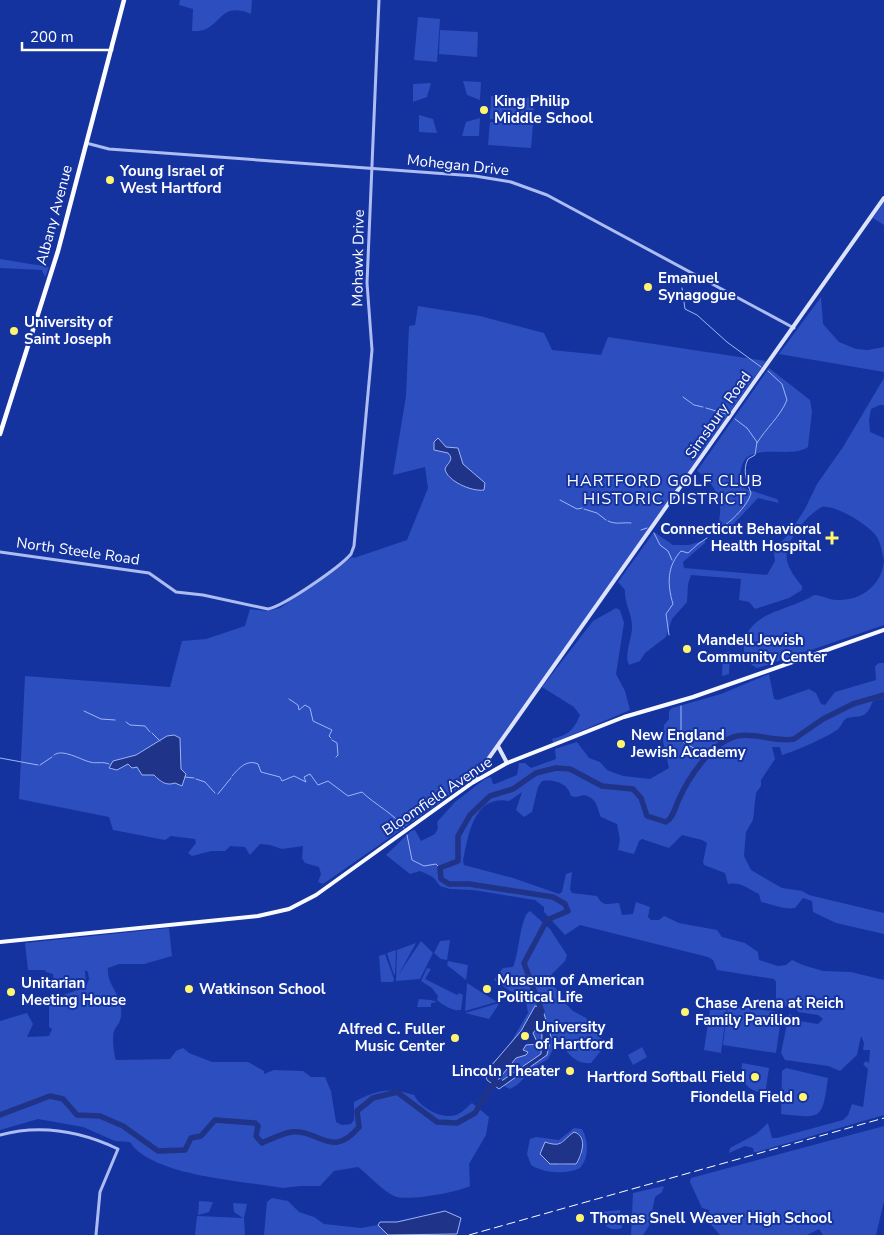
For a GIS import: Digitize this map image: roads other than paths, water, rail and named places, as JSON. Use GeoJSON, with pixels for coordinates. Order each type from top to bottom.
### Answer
{"type":"FeatureCollection","features":[{"type":"Feature","properties":{"kind":"highway","name":"Albany Avenue"},"geometry":{"type":"LineString","coordinates":[[0,434],[58,251],[124,0]]}},
{"type":"Feature","properties":{"kind":"main road","name":"Simsbury Road"},"geometry":{"type":"LineString","coordinates":[[472,782],[884,198]]}},
{"type":"Feature","properties":{"kind":"main road","name":"Bloomfield Avenue"},"geometry":{"type":"LineString","coordinates":[[0,942],[261,916],[289,910],[313,897],[472,782],[507,763],[624,717],[693,697],[884,630]]}},
{"type":"Feature","properties":{"kind":"main road"},"geometry":{"type":"LineString","coordinates":[[498,746],[507,763]]}},
{"type":"Feature","properties":{"kind":"main road","name":"Simsbury Road"},"geometry":{"type":"LineString","coordinates":[[480,777],[483,768]]}},
{"type":"Feature","properties":{"kind":"street","name":"Mohawk Drive"},"geometry":{"type":"LineString","coordinates":[[176,592],[204,595],[261,608],[274,608],[343,562],[351,554],[354,546],[372,350],[367,283],[378,0]]}},
{"type":"Feature","properties":{"kind":"street","name":"Mohegan Drive"},"geometry":{"type":"LineString","coordinates":[[86,144],[119,150],[491,178],[530,188],[580,212],[794,328]]}},
{"type":"Feature","properties":{"kind":"street","name":"North Steele Road"},"geometry":{"type":"LineString","coordinates":[[0,552],[150,573],[176,592]]}},
{"type":"Feature","properties":{"kind":"street"},"geometry":{"type":"LineString","coordinates":[[0,1135],[30,1130],[68,1132],[89,1137],[118,1149],[100,1192],[96,1235]]}},
{"type":"Feature","properties":{"kind":"waterway"},"geometry":{"type":"LineString","coordinates":[[682,288],[685,309],[697,315],[727,342],[761,367]]}},
{"type":"Feature","properties":{"kind":"waterway"},"geometry":{"type":"LineString","coordinates":[[757,443],[781,412],[787,400],[782,384],[768,371]]}},
{"type":"Feature","properties":{"kind":"waterway"},"geometry":{"type":"LineString","coordinates":[[683,397],[694,405],[703,407]]}},
{"type":"Feature","properties":{"kind":"waterway"},"geometry":{"type":"LineString","coordinates":[[706,408],[726,414]]}},
{"type":"Feature","properties":{"kind":"waterway"},"geometry":{"type":"LineString","coordinates":[[716,531],[726,525],[736,515],[746,504],[751,493],[745,468],[748,459],[755,455],[757,442],[747,428],[735,419]]}},
{"type":"Feature","properties":{"kind":"waterway"},"geometry":{"type":"LineString","coordinates":[[560,500],[577,509],[582,508]]}},
{"type":"Feature","properties":{"kind":"waterway"},"geometry":{"type":"LineString","coordinates":[[584,509],[597,513],[606,520]]}},
{"type":"Feature","properties":{"kind":"waterway"},"geometry":{"type":"LineString","coordinates":[[608,521],[631,523]]}},
{"type":"Feature","properties":{"kind":"waterway"},"geometry":{"type":"LineString","coordinates":[[641,530],[647,528]]}},
{"type":"Feature","properties":{"kind":"waterway"},"geometry":{"type":"LineString","coordinates":[[654,533],[660,545],[668,551],[672,560]]}},
{"type":"Feature","properties":{"kind":"waterway"},"geometry":{"type":"LineString","coordinates":[[669,635],[666,614],[673,604],[669,582],[673,563],[681,551],[688,553],[707,538]]}},
{"type":"Feature","properties":{"kind":"waterway"},"geometry":{"type":"LineString","coordinates":[[542,1012],[524,963],[547,920],[568,911],[565,904],[553,897],[469,884],[449,884],[441,879],[440,868],[458,861],[458,836],[470,815],[490,796],[513,789],[536,773],[556,768],[570,769],[602,786],[633,789],[641,798],[647,816],[666,822],[673,815],[683,790],[695,771],[719,745],[737,736],[744,735],[780,740],[794,739],[823,719],[853,704],[884,695]]}},
{"type":"Feature","properties":{"kind":"waterway"},"geometry":{"type":"LineString","coordinates":[[289,699],[298,705],[299,710],[305,705],[310,708],[313,721],[332,730],[329,736],[331,738]]}},
{"type":"Feature","properties":{"kind":"waterway"},"geometry":{"type":"LineString","coordinates":[[681,706],[681,735],[684,743],[707,755]]}},
{"type":"Feature","properties":{"kind":"waterway"},"geometry":{"type":"LineString","coordinates":[[84,711],[101,719],[115,720]]}},
{"type":"Feature","properties":{"kind":"waterway"},"geometry":{"type":"LineString","coordinates":[[126,722],[130,725],[145,726],[150,732]]}},
{"type":"Feature","properties":{"kind":"waterway"},"geometry":{"type":"LineString","coordinates":[[152,733],[160,741]]}},
{"type":"Feature","properties":{"kind":"waterway"},"geometry":{"type":"LineString","coordinates":[[332,740],[337,743],[338,755],[336,757]]}},
{"type":"Feature","properties":{"kind":"waterway"},"geometry":{"type":"LineString","coordinates":[[54,755],[62,753],[90,762],[109,764]]}},
{"type":"Feature","properties":{"kind":"waterway"},"geometry":{"type":"LineString","coordinates":[[40,765],[52,757]]}},
{"type":"Feature","properties":{"kind":"waterway"},"geometry":{"type":"LineString","coordinates":[[0,758],[38,765]]}},
{"type":"Feature","properties":{"kind":"waterway"},"geometry":{"type":"LineString","coordinates":[[232,776],[240,767],[247,763],[258,764],[261,772],[280,777],[282,781],[294,776],[306,782],[304,777],[310,774],[318,785],[328,781],[348,796],[362,792],[396,819],[404,828]]}},
{"type":"Feature","properties":{"kind":"waterway"},"geometry":{"type":"LineString","coordinates":[[185,777],[194,778]]}},
{"type":"Feature","properties":{"kind":"waterway"},"geometry":{"type":"LineString","coordinates":[[218,794],[231,778]]}},
{"type":"Feature","properties":{"kind":"waterway"},"geometry":{"type":"LineString","coordinates":[[196,779],[205,782],[215,793]]}},
{"type":"Feature","properties":{"kind":"waterway"},"geometry":{"type":"LineString","coordinates":[[407,835],[412,860],[424,866],[436,864],[440,868]]}},
{"type":"Feature","properties":{"kind":"waterway"},"geometry":{"type":"LineString","coordinates":[[0,1115],[50,1096],[63,1099],[77,1115],[100,1116],[123,1126],[158,1151],[185,1150],[191,1138],[201,1136],[215,1120],[255,1123],[258,1126],[256,1136],[262,1143],[291,1132],[301,1132],[333,1142],[349,1137],[359,1127],[357,1111],[373,1098],[397,1092],[437,1122],[457,1123],[475,1113],[491,1086],[500,1082]]}},
{"type":"Feature","properties":{"kind":"railway"},"geometry":{"type":"LineString","coordinates":[[469,1235],[884,1118]]}},
{"type":"Feature","properties":{"kind":"place","name":"King Philip Middle School"},"geometry":{"type":"Point","coordinates":[484,110]}},
{"type":"Feature","properties":{"kind":"place","name":"Young Israel of West Hartford"},"geometry":{"type":"Point","coordinates":[110,180]}},
{"type":"Feature","properties":{"kind":"place","name":"Emanuel Synagogue"},"geometry":{"type":"Point","coordinates":[648,287]}},
{"type":"Feature","properties":{"kind":"place","name":"University of Saint Joseph"},"geometry":{"type":"Point","coordinates":[14,331]}},
{"type":"Feature","properties":{"kind":"place","name":"Connecticut Behavioral Health Hospital"},"geometry":{"type":"Point","coordinates":[832,538]}},
{"type":"Feature","properties":{"kind":"place","name":"Mandell Jewish Community Center"},"geometry":{"type":"Point","coordinates":[687,649]}},
{"type":"Feature","properties":{"kind":"place","name":"New England Jewish Academy"},"geometry":{"type":"Point","coordinates":[621,744]}},
{"type":"Feature","properties":{"kind":"place","name":"Watkinson School"},"geometry":{"type":"Point","coordinates":[189,989]}},
{"type":"Feature","properties":{"kind":"place","name":"Museum of American Political Life"},"geometry":{"type":"Point","coordinates":[487,989]}},
{"type":"Feature","properties":{"kind":"place","name":"Unitarian Meeting House"},"geometry":{"type":"Point","coordinates":[11,992]}},
{"type":"Feature","properties":{"kind":"place","name":"Chase Arena at Reich Family Pavilion"},"geometry":{"type":"Point","coordinates":[685,1012]}},
{"type":"Feature","properties":{"kind":"place","name":"University of Hartford"},"geometry":{"type":"Point","coordinates":[525,1036]}},
{"type":"Feature","properties":{"kind":"place","name":"Alfred C. Fuller Music Center"},"geometry":{"type":"Point","coordinates":[455,1038]}},
{"type":"Feature","properties":{"kind":"place","name":"Lincoln Theater"},"geometry":{"type":"Point","coordinates":[570,1071]}},
{"type":"Feature","properties":{"kind":"place","name":"Hartford Softball Field"},"geometry":{"type":"Point","coordinates":[755,1077]}},
{"type":"Feature","properties":{"kind":"place","name":"Fiondella Field"},"geometry":{"type":"Point","coordinates":[803,1097]}},
{"type":"Feature","properties":{"kind":"place","name":"Thomas Snell Weaver High School"},"geometry":{"type":"Point","coordinates":[580,1218]}},
{"type":"Feature","properties":{"kind":"district","name":"HARTFORD GOLF CLUB HISTORIC DISTRICT"},"geometry":{"type":"Point","coordinates":[665,489]}}]}
